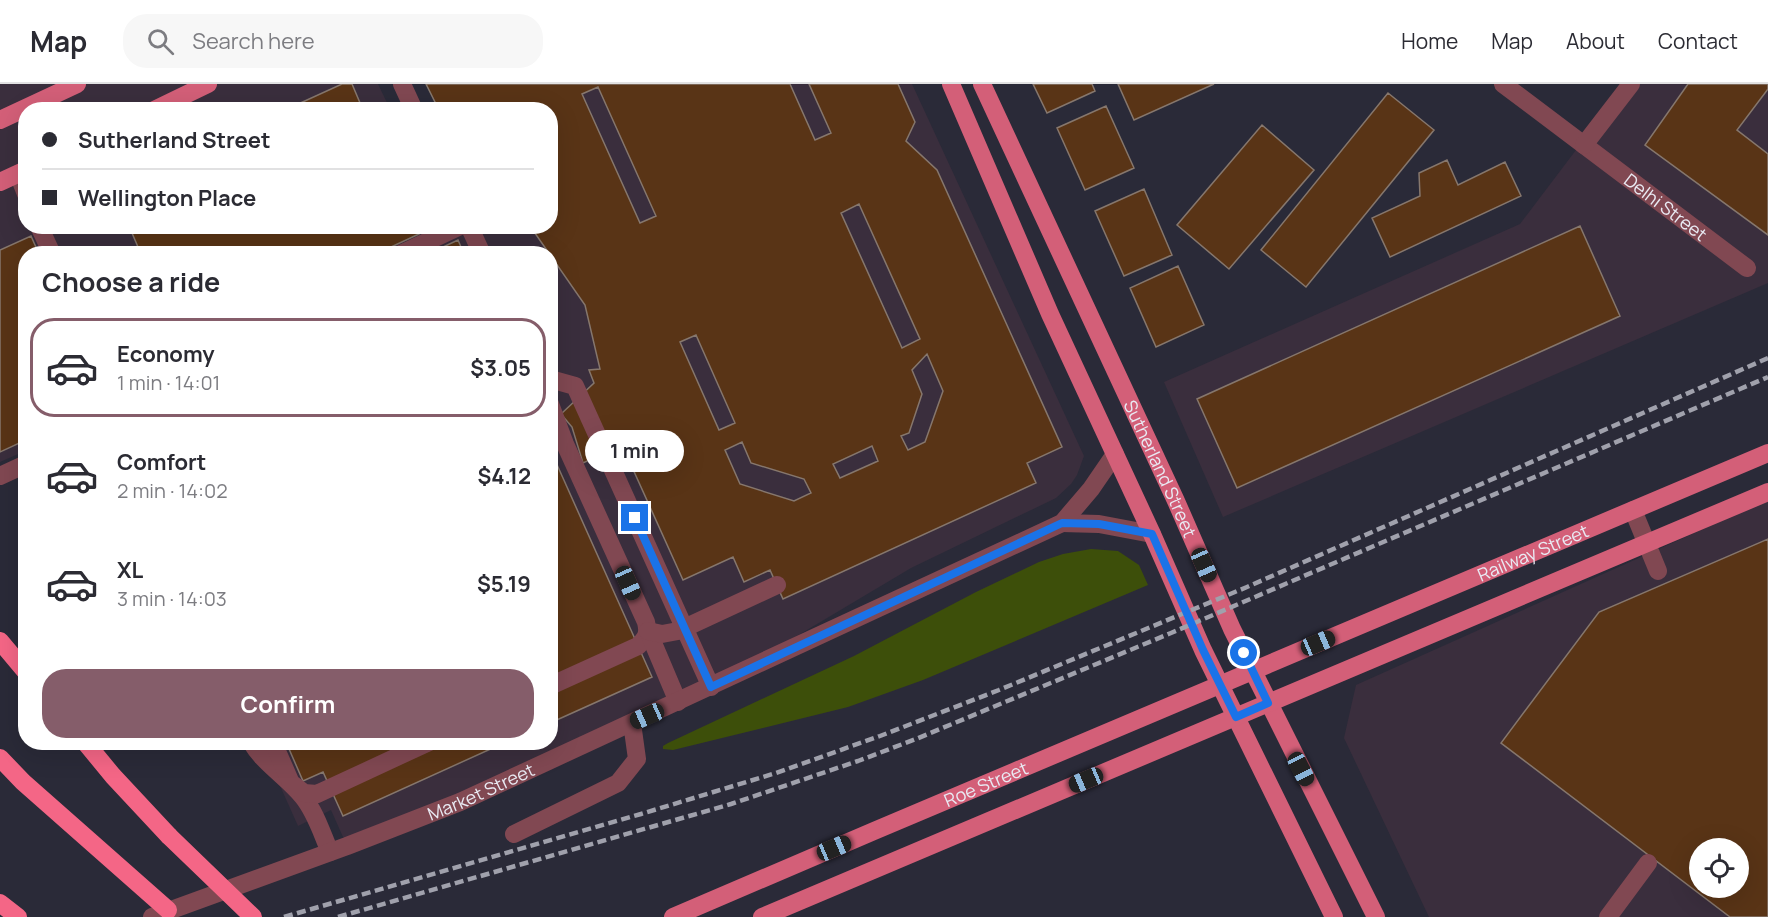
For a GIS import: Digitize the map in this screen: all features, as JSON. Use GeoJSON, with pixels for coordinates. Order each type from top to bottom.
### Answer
{"type":"FeatureCollection","features":[{"type":"Feature","properties":{"kind":"highway"},"geometry":{"type":"LineString","coordinates":[[0,641],[18,662]]}},
{"type":"Feature","properties":{"kind":"highway"},"geometry":{"type":"LineString","coordinates":[[92,750],[169,836],[253,917]]}},
{"type":"Feature","properties":{"kind":"highway"},"geometry":{"type":"LineString","coordinates":[[0,758],[160,914]]}},
{"type":"Feature","properties":{"kind":"highway"},"geometry":{"type":"LineString","coordinates":[[0,903],[18,917]]}},
{"type":"Feature","properties":{"kind":"main road"},"geometry":{"type":"LineString","coordinates":[[38,102],[77,84]]}},
{"type":"Feature","properties":{"kind":"main road"},"geometry":{"type":"LineString","coordinates":[[171,102],[208,84]]}},
{"type":"Feature","properties":{"kind":"main road","name":"Sutherland Street"},"geometry":{"type":"LineString","coordinates":[[951,84],[1050,314],[1220,685],[1334,917]]}},
{"type":"Feature","properties":{"kind":"main road","name":"Sutherland Street"},"geometry":{"type":"LineString","coordinates":[[982,84],[1171,490],[1232,629],[1376,917]]}},
{"type":"Feature","properties":{"kind":"main road"},"geometry":{"type":"LineString","coordinates":[[0,120],[18,112]]}},
{"type":"Feature","properties":{"kind":"main road"},"geometry":{"type":"LineString","coordinates":[[0,166],[18,171]]}},
{"type":"Feature","properties":{"kind":"main road"},"geometry":{"type":"LineString","coordinates":[[0,182],[18,174]]}},
{"type":"Feature","properties":{"kind":"main road","name":"Railway Street"},"geometry":{"type":"LineString","coordinates":[[1299,651],[1768,453]]}},
{"type":"Feature","properties":{"kind":"main road","name":"Railway Street"},"geometry":{"type":"LineString","coordinates":[[1314,683],[1768,492]]}},
{"type":"Feature","properties":{"kind":"main road","name":"Roe Street"},"geometry":{"type":"LineString","coordinates":[[673,917],[1299,651]]}},
{"type":"Feature","properties":{"kind":"main road","name":"Roe Street"},"geometry":{"type":"LineString","coordinates":[[762,917],[1314,683]]}},
{"type":"Feature","properties":{"kind":"street"},"geometry":{"type":"LineString","coordinates":[[402,84],[410,102]]}},
{"type":"Feature","properties":{"kind":"street","name":"Delhi Street"},"geometry":{"type":"LineString","coordinates":[[1503,84],[1747,268]]}},
{"type":"Feature","properties":{"kind":"street"},"geometry":{"type":"LineString","coordinates":[[1584,146],[1631,84]]}},
{"type":"Feature","properties":{"kind":"street"},"geometry":{"type":"LineString","coordinates":[[418,246],[443,234]]}},
{"type":"Feature","properties":{"kind":"street"},"geometry":{"type":"LineString","coordinates":[[558,381],[575,386],[711,687]]}},
{"type":"Feature","properties":{"kind":"street"},"geometry":{"type":"LineString","coordinates":[[558,425],[646,622],[643,638],[678,702]]}},
{"type":"Feature","properties":{"kind":"street","name":"Market Street"},"geometry":{"type":"LineString","coordinates":[[160,914],[460,802],[1062,523],[1091,489],[1115,454]]}},
{"type":"Feature","properties":{"kind":"street"},"geometry":{"type":"LineString","coordinates":[[0,476],[18,468]]}},
{"type":"Feature","properties":{"kind":"street"},"geometry":{"type":"LineString","coordinates":[[1633,510],[1659,571]]}},
{"type":"Feature","properties":{"kind":"street","name":"Market Street"},"geometry":{"type":"LineString","coordinates":[[1062,523],[1099,524],[1152,534]]}},
{"type":"Feature","properties":{"kind":"street"},"geometry":{"type":"LineString","coordinates":[[558,682],[643,638],[678,631],[777,585]]}},
{"type":"Feature","properties":{"kind":"street"},"geometry":{"type":"LineString","coordinates":[[514,834],[618,783],[637,759],[632,723]]}},
{"type":"Feature","properties":{"kind":"street"},"geometry":{"type":"LineString","coordinates":[[257,750],[303,797],[311,809],[330,852]]}},
{"type":"Feature","properties":{"kind":"street"},"geometry":{"type":"LineString","coordinates":[[277,750],[291,783],[304,793],[317,794],[412,750]]}},
{"type":"Feature","properties":{"kind":"street"},"geometry":{"type":"LineString","coordinates":[[1608,917],[1648,863]]}},
{"type":"Feature","properties":{"kind":"shaded area"},"geometry":{"type":"Polygon","coordinates":[[[0,84],[378,84],[387,102],[18,102],[18,234],[426,234],[398,246],[18,246],[18,454],[0,462],[0,84]]]}},
{"type":"Feature","properties":{"kind":"shaded area"},"geometry":{"type":"Polygon","coordinates":[[[426,84],[912,84],[1084,456],[1071,484],[1056,498],[911,568],[711,687],[347,846],[331,810],[298,826],[264,750],[558,750],[558,246],[419,246],[447,234],[558,234],[558,102],[436,102],[426,84]]]}},
{"type":"Feature","properties":{"kind":"shaded area"},"geometry":{"type":"Polygon","coordinates":[[[1626,84],[1768,84],[1768,283],[1223,517],[1164,382],[1520,224],[1626,84]]]}},
{"type":"Feature","properties":{"kind":"shaded area"},"geometry":{"type":"Polygon","coordinates":[[[1768,500],[1768,917],[1429,917],[1344,738],[1356,685],[1768,500]]]}},
{"type":"Feature","properties":{"kind":"green space"},"geometry":{"type":"Polygon","coordinates":[[[1091,549],[1118,551],[1139,565],[1148,585],[923,680],[848,707],[673,750],[663,749],[663,746],[668,743],[854,656],[1039,562],[1063,554],[1091,549]]]}},
{"type":"Feature","properties":{"kind":"building"},"geometry":{"type":"Polygon","coordinates":[[[342,84],[352,84],[360,102],[303,102],[342,84]]]}},
{"type":"Feature","properties":{"kind":"building"},"geometry":{"type":"Polygon","coordinates":[[[426,84],[790,84],[815,140],[831,133],[809,84],[898,84],[915,122],[906,141],[937,170],[1062,447],[1027,463],[1036,483],[783,599],[770,570],[744,582],[733,557],[683,580],[622,445],[583,463],[572,427],[561,414],[594,383],[589,370],[600,369],[585,305],[558,266],[558,246],[544,246],[536,234],[558,234],[558,102],[435,102],[426,84]],[[598,87],[582,94],[640,223],[656,216],[598,87]],[[859,204],[841,213],[902,348],[920,339],[859,204]],[[696,335],[680,342],[719,430],[735,423],[696,335]],[[927,354],[912,370],[922,394],[909,433],[901,436],[908,450],[925,442],[943,391],[927,354]],[[742,442],[725,450],[740,484],[794,501],[811,493],[804,479],[751,463],[742,442]],[[872,446],[833,464],[840,478],[878,461],[872,446]]]}},
{"type":"Feature","properties":{"kind":"building"},"geometry":{"type":"Polygon","coordinates":[[[1033,84],[1092,84],[1095,91],[1047,113],[1033,84]]]}},
{"type":"Feature","properties":{"kind":"building"},"geometry":{"type":"Polygon","coordinates":[[[1118,84],[1214,84],[1134,120],[1118,84]]]}},
{"type":"Feature","properties":{"kind":"building"},"geometry":{"type":"Polygon","coordinates":[[[1688,84],[1768,84],[1768,89],[1737,130],[1768,154],[1768,235],[1645,145],[1688,84]]]}},
{"type":"Feature","properties":{"kind":"building"},"geometry":{"type":"Polygon","coordinates":[[[1388,93],[1434,130],[1306,287],[1261,250],[1388,93]]]}},
{"type":"Feature","properties":{"kind":"building"},"geometry":{"type":"Polygon","coordinates":[[[1106,106],[1134,168],[1085,190],[1057,128],[1106,106]]]}},
{"type":"Feature","properties":{"kind":"building"},"geometry":{"type":"Polygon","coordinates":[[[1262,125],[1314,170],[1229,269],[1177,225],[1262,125]]]}},
{"type":"Feature","properties":{"kind":"building"},"geometry":{"type":"Polygon","coordinates":[[[1447,160],[1458,185],[1505,162],[1521,196],[1390,257],[1372,218],[1420,196],[1419,173],[1447,160]]]}},
{"type":"Feature","properties":{"kind":"building"},"geometry":{"type":"Polygon","coordinates":[[[1144,189],[1172,255],[1124,276],[1095,211],[1144,189]]]}},
{"type":"Feature","properties":{"kind":"building"},"geometry":{"type":"Polygon","coordinates":[[[1580,226],[1620,316],[1237,488],[1197,399],[1580,226]]]}},
{"type":"Feature","properties":{"kind":"building"},"geometry":{"type":"Polygon","coordinates":[[[132,234],[419,234],[393,246],[138,246],[132,234]]]}},
{"type":"Feature","properties":{"kind":"building"},"geometry":{"type":"Polygon","coordinates":[[[31,236],[35,246],[18,246],[18,444],[0,452],[0,250],[31,236]]]}},
{"type":"Feature","properties":{"kind":"building"},"geometry":{"type":"Polygon","coordinates":[[[458,240],[461,246],[445,246],[458,240]]]}},
{"type":"Feature","properties":{"kind":"building"},"geometry":{"type":"Polygon","coordinates":[[[1178,266],[1204,325],[1156,347],[1130,288],[1178,266]]]}},
{"type":"Feature","properties":{"kind":"building"},"geometry":{"type":"Polygon","coordinates":[[[558,467],[652,677],[558,719],[558,467]]]}},
{"type":"Feature","properties":{"kind":"building"},"geometry":{"type":"Polygon","coordinates":[[[1768,539],[1768,917],[1730,917],[1705,898],[1749,898],[1749,838],[1689,838],[1689,886],[1501,743],[1599,612],[1768,539]]]}},
{"type":"Feature","properties":{"kind":"building"},"geometry":{"type":"Polygon","coordinates":[[[289,750],[488,750],[343,816],[323,772],[303,781],[289,750]]]}},
{"type":"Feature","properties":{"kind":"railway"},"geometry":{"type":"LineString","coordinates":[[284,917],[641,814],[776,773],[880,736],[999,690],[1247,587],[1768,358]]}},
{"type":"Feature","properties":{"kind":"railway"},"geometry":{"type":"LineString","coordinates":[[338,917],[731,804],[858,761],[1171,633],[1768,377]]}},
{"type":"Feature","properties":{"kind":"route"},"geometry":{"type":"LineString","coordinates":[[635,518],[711,687],[1062,523],[1099,524],[1152,534],[1203,650],[1236,717],[1268,703],[1244,653]]}}]}
